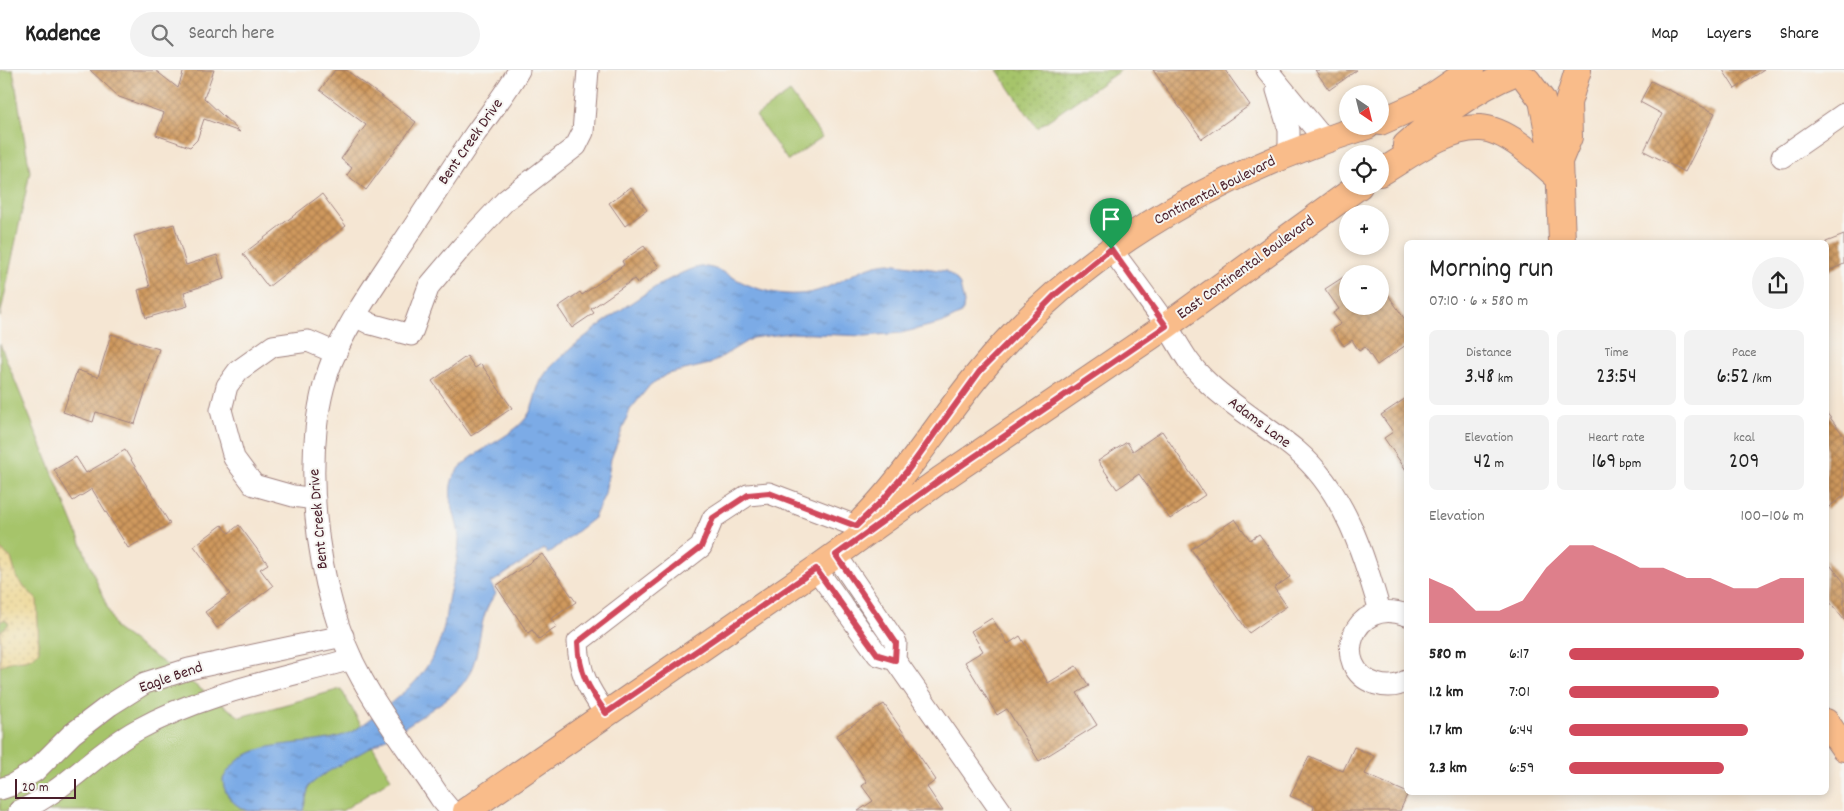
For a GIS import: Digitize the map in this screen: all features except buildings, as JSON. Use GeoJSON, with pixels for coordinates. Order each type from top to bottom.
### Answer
{"type":"FeatureCollection","features":[{"type":"Feature","properties":{"kind":"main road"},"geometry":{"type":"LineString","coordinates":[[1389,118],[1423,103],[1471,70]]}},
{"type":"Feature","properties":{"kind":"main road"},"geometry":{"type":"LineString","coordinates":[[1389,163],[1431,123],[1483,86],[1518,74],[1541,83],[1555,82],[1568,77],[1578,70]]}},
{"type":"Feature","properties":{"kind":"main road"},"geometry":{"type":"LineString","coordinates":[[1559,170],[1569,137],[1568,103],[1578,70]]}},
{"type":"Feature","properties":{"kind":"main road"},"geometry":{"type":"LineString","coordinates":[[1518,74],[1542,100],[1550,142],[1559,170],[1562,240]]}},
{"type":"Feature","properties":{"kind":"main road"},"geometry":{"type":"LineString","coordinates":[[1389,166],[1440,139],[1460,131],[1482,128],[1509,138],[1559,170]]}},
{"type":"Feature","properties":{"kind":"main road","name":"Continental Boulevard"},"geometry":{"type":"LineString","coordinates":[[826,562],[856,526],[883,500],[908,470],[980,371],[1056,294],[1111,249],[1179,206],[1288,154],[1340,135]]}},
{"type":"Feature","properties":{"kind":"main road","name":"East Continental Boulevard"},"geometry":{"type":"LineString","coordinates":[[466,811],[826,562],[940,480],[1166,326],[1347,195]]}},
{"type":"Feature","properties":{"kind":"main road"},"geometry":{"type":"LineString","coordinates":[[1829,726],[1844,748]]}},
{"type":"Feature","properties":{"kind":"street","name":"Bent Creek Drive"},"geometry":{"type":"LineString","coordinates":[[451,811],[372,696],[352,659],[343,636],[326,582],[315,499],[313,478],[316,430],[326,377],[355,316],[519,70]]}},
{"type":"Feature","properties":{"kind":"street"},"geometry":{"type":"LineString","coordinates":[[355,316],[371,324],[411,336],[429,286],[462,246],[506,200],[576,146],[583,132],[588,70]]}},
{"type":"Feature","properties":{"kind":"street"},"geometry":{"type":"LineString","coordinates":[[1270,74],[1318,132],[1328,139]]}},
{"type":"Feature","properties":{"kind":"street"},"geometry":{"type":"LineString","coordinates":[[1270,74],[1289,130],[1288,154]]}},
{"type":"Feature","properties":{"kind":"street"},"geometry":{"type":"LineString","coordinates":[[1782,157],[1844,114]]}},
{"type":"Feature","properties":{"kind":"street","name":"Adams Lane"},"geometry":{"type":"LineString","coordinates":[[1111,249],[1166,326],[1188,362],[1237,408],[1298,452],[1336,495],[1362,552],[1380,611]]}},
{"type":"Feature","properties":{"kind":"street"},"geometry":{"type":"LineString","coordinates":[[315,499],[293,496],[254,485],[234,458],[221,410],[227,386],[238,371],[272,346],[308,341],[336,353]]}},
{"type":"Feature","properties":{"kind":"street"},"geometry":{"type":"LineString","coordinates":[[606,713],[588,688],[579,662],[578,642],[701,547],[713,518],[748,495],[769,493],[856,526]]}},
{"type":"Feature","properties":{"kind":"street"},"geometry":{"type":"LineString","coordinates":[[826,562],[878,655],[895,660],[1001,811]]}},
{"type":"Feature","properties":{"kind":"street"},"geometry":{"type":"LineString","coordinates":[[1404,613],[1396,611],[1380,611],[1368,616],[1358,625],[1352,637],[1350,650],[1353,662],[1360,674],[1370,682],[1383,686],[1396,686],[1404,682]]}},
{"type":"Feature","properties":{"kind":"street","name":"Eagle Bend"},"geometry":{"type":"LineString","coordinates":[[0,789],[12,785],[35,770],[72,734],[110,705],[145,683],[189,669],[343,636]]}},
{"type":"Feature","properties":{"kind":"street","name":"Eagle Bend"},"geometry":{"type":"LineString","coordinates":[[19,811],[36,804],[64,784],[110,746],[165,715],[194,702],[239,688],[352,659]]}},
{"type":"Feature","properties":{"kind":"green space"},"geometry":{"type":"Polygon","coordinates":[[[0,70],[13,70],[30,172],[0,317],[0,70]]]}},
{"type":"Feature","properties":{"kind":"green space"},"geometry":{"type":"Polygon","coordinates":[[[997,70],[1121,70],[1037,128],[997,70]]]}},
{"type":"Feature","properties":{"kind":"green space"},"geometry":{"type":"Polygon","coordinates":[[[790,92],[822,137],[788,161],[756,116],[790,92]]]}},
{"type":"Feature","properties":{"kind":"green space"},"geometry":{"type":"Polygon","coordinates":[[[0,344],[116,629],[240,717],[341,689],[391,779],[342,811],[0,811],[0,344]]]}},
{"type":"Feature","properties":{"kind":"sand"},"geometry":{"type":"Polygon","coordinates":[[[0,549],[11,558],[17,579],[37,600],[39,650],[31,658],[10,662],[0,667],[0,632],[9,624],[5,619],[0,622],[0,549]]]}},
{"type":"Feature","properties":{"kind":"water"},"geometry":{"type":"Polygon","coordinates":[[[889,263],[946,271],[960,285],[964,303],[963,310],[959,315],[945,322],[901,333],[865,336],[790,333],[752,338],[710,364],[667,374],[650,385],[630,410],[611,459],[605,494],[594,518],[548,554],[544,549],[491,583],[496,594],[489,603],[485,614],[470,672],[457,690],[405,727],[321,776],[309,786],[303,811],[248,811],[230,799],[225,790],[223,779],[234,764],[249,754],[265,748],[338,737],[355,730],[401,695],[422,674],[440,641],[457,560],[459,538],[450,492],[455,474],[472,457],[518,427],[532,408],[539,385],[545,374],[573,346],[642,295],[685,272],[700,267],[718,270],[758,289],[798,294],[823,289],[855,273],[889,263]]]}},
{"type":"Feature","properties":{"kind":"route"},"geometry":{"type":"LineString","coordinates":[[1111,249],[1166,326],[940,480],[836,555],[896,643],[895,660],[878,655],[816,569],[606,713],[588,688],[579,662],[578,642],[701,547],[713,518],[748,495],[769,493],[856,526],[883,500],[908,470],[980,371],[1020,328],[1056,294],[1111,249]]}}]}
